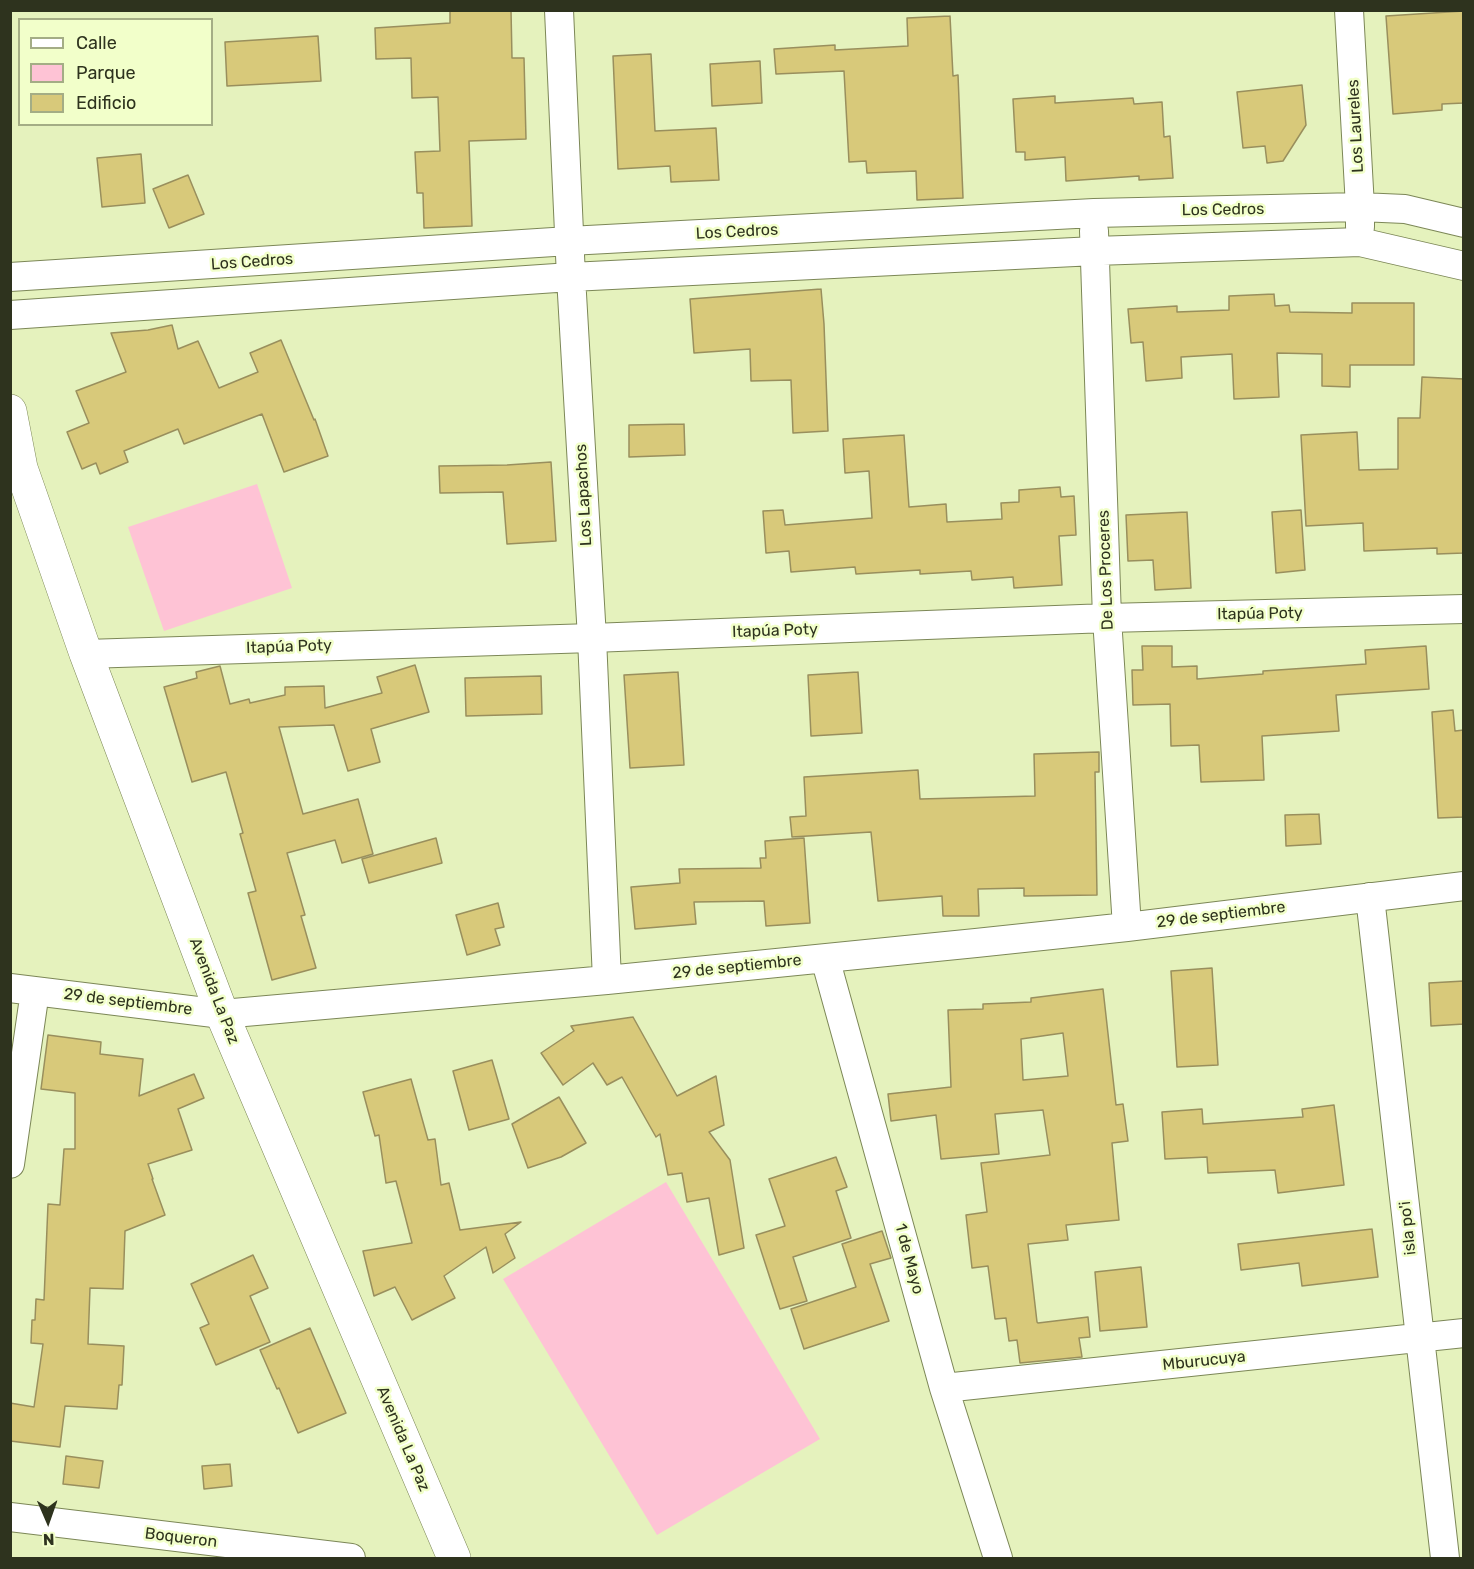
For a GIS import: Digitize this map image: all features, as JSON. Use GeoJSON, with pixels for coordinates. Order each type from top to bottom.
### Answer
{"type":"FeatureCollection","features":[{"type":"Feature","properties":{"kind":"street","name":"Los Lapachos"},"geometry":{"type":"LineString","coordinates":[[559,10],[608,980]]}},
{"type":"Feature","properties":{"kind":"street","name":"Los Laureles"},"geometry":{"type":"LineString","coordinates":[[1349,10],[1360,242]]}},
{"type":"Feature","properties":{"kind":"street","name":"Los Cedros"},"geometry":{"type":"LineString","coordinates":[[10,277],[569,241],[1094,213],[1360,207],[1405,209],[1464,223]]}},
{"type":"Feature","properties":{"kind":"street","name":"De Los Proceres"},"geometry":{"type":"LineString","coordinates":[[1094,213],[1107,618],[1127,927]]}},
{"type":"Feature","properties":{"kind":"street"},"geometry":{"type":"LineString","coordinates":[[10,315],[571,277],[1095,251],[1360,242],[1464,266]]}},
{"type":"Feature","properties":{"kind":"street","name":"Avenida La Paz"},"geometry":{"type":"LineString","coordinates":[[10,411],[21,468],[86,654],[222,1014],[454,1558]]}},
{"type":"Feature","properties":{"kind":"street","name":"Itapúa Poty"},"geometry":{"type":"LineString","coordinates":[[86,654],[592,638],[1107,618],[1464,609]]}},
{"type":"Feature","properties":{"kind":"street","name":"29 de septiembre"},"geometry":{"type":"LineString","coordinates":[[23,990],[222,1014],[608,980],[1127,927],[1464,886]]}},
{"type":"Feature","properties":{"kind":"street","name":"isla po'i"},"geometry":{"type":"LineString","coordinates":[[1370,897],[1445,1558]]}},
{"type":"Feature","properties":{"kind":"street","name":"1 de Mayo"},"geometry":{"type":"LineString","coordinates":[[825,958],[944,1388],[998,1558]]}},
{"type":"Feature","properties":{"kind":"street"},"geometry":{"type":"LineString","coordinates":[[10,1164],[23,990]]}},
{"type":"Feature","properties":{"kind":"street","name":"Mburucuya"},"geometry":{"type":"LineString","coordinates":[[944,1388],[1464,1333]]}},
{"type":"Feature","properties":{"kind":"street","name":"Boqueron"},"geometry":{"type":"LineString","coordinates":[[10,1517],[351,1558]]}},
{"type":"Feature","properties":{"kind":"green space"},"geometry":{"type":"Polygon","coordinates":[[[257,484],[292,588],[164,631],[128,527],[257,484]]]}},
{"type":"Feature","properties":{"kind":"green space"},"geometry":{"type":"Polygon","coordinates":[[[666,1182],[820,1439],[657,1535],[503,1279],[666,1182]]]}},
{"type":"Feature","properties":{"kind":"building"},"geometry":{"type":"Polygon","coordinates":[[[450,10],[511,10],[512,58],[524,58],[526,139],[469,141],[472,226],[424,228],[423,193],[417,193],[415,152],[440,151],[438,97],[412,98],[411,58],[376,59],[375,28],[450,23],[450,10]]]}},
{"type":"Feature","properties":{"kind":"building"},"geometry":{"type":"Polygon","coordinates":[[[1464,11],[1464,103],[1442,104],[1442,110],[1393,114],[1386,16],[1464,11]]]}},
{"type":"Feature","properties":{"kind":"building"},"geometry":{"type":"Polygon","coordinates":[[[950,16],[953,76],[958,75],[963,198],[917,200],[916,171],[867,173],[866,161],[849,162],[844,71],[776,74],[774,49],[835,45],[835,50],[908,46],[907,18],[950,16]]]}},
{"type":"Feature","properties":{"kind":"building"},"geometry":{"type":"Polygon","coordinates":[[[318,36],[321,81],[227,86],[225,42],[318,36]]]}},
{"type":"Feature","properties":{"kind":"building"},"geometry":{"type":"Polygon","coordinates":[[[651,54],[655,131],[716,128],[719,180],[671,182],[670,166],[618,169],[613,56],[651,54]]]}},
{"type":"Feature","properties":{"kind":"building"},"geometry":{"type":"Polygon","coordinates":[[[760,61],[762,103],[712,106],[710,64],[760,61]]]}},
{"type":"Feature","properties":{"kind":"building"},"geometry":{"type":"Polygon","coordinates":[[[1302,85],[1306,125],[1283,161],[1267,163],[1265,146],[1243,148],[1237,92],[1302,85]]]}},
{"type":"Feature","properties":{"kind":"building"},"geometry":{"type":"Polygon","coordinates":[[[1055,96],[1055,103],[1133,98],[1134,104],[1162,102],[1164,137],[1170,136],[1173,178],[1139,180],[1139,176],[1066,181],[1065,157],[1025,160],[1025,152],[1016,152],[1013,99],[1055,96]]]}},
{"type":"Feature","properties":{"kind":"building"},"geometry":{"type":"Polygon","coordinates":[[[141,154],[145,203],[102,207],[97,158],[141,154]]]}},
{"type":"Feature","properties":{"kind":"building"},"geometry":{"type":"Polygon","coordinates":[[[188,175],[204,214],[169,228],[153,189],[188,175]]]}},
{"type":"Feature","properties":{"kind":"building"},"geometry":{"type":"Polygon","coordinates":[[[821,289],[828,431],[793,433],[791,380],[751,381],[750,349],[694,353],[690,299],[821,289]]]}},
{"type":"Feature","properties":{"kind":"building"},"geometry":{"type":"Polygon","coordinates":[[[1274,294],[1275,306],[1289,305],[1290,312],[1352,313],[1352,303],[1414,303],[1414,365],[1350,365],[1350,387],[1322,386],[1322,354],[1277,353],[1279,397],[1234,399],[1232,354],[1181,357],[1182,378],[1146,381],[1143,342],[1131,343],[1128,309],[1177,306],[1177,312],[1229,310],[1229,296],[1274,294]]]}},
{"type":"Feature","properties":{"kind":"building"},"geometry":{"type":"Polygon","coordinates":[[[172,325],[178,349],[198,341],[219,388],[258,372],[250,353],[281,340],[315,419],[328,456],[284,472],[262,414],[184,444],[178,429],[124,451],[128,462],[100,474],[96,463],[82,469],[67,432],[89,423],[76,391],[126,372],[111,333],[148,330],[172,325]]]}},
{"type":"Feature","properties":{"kind":"building"},"geometry":{"type":"Polygon","coordinates":[[[1422,377],[1464,379],[1464,553],[1437,554],[1437,548],[1364,551],[1363,523],[1306,526],[1301,435],[1357,432],[1359,470],[1398,469],[1398,418],[1420,418],[1422,377]]]}},
{"type":"Feature","properties":{"kind":"building"},"geometry":{"type":"Polygon","coordinates":[[[684,424],[685,455],[629,457],[629,425],[684,424]]]}},
{"type":"Feature","properties":{"kind":"building"},"geometry":{"type":"Polygon","coordinates":[[[904,435],[909,507],[946,504],[947,522],[1002,519],[1001,503],[1019,502],[1019,490],[1060,487],[1061,497],[1074,496],[1076,535],[1059,536],[1062,585],[1014,588],[1013,577],[972,580],[971,571],[920,574],[920,570],[856,574],[855,567],[791,572],[789,551],[766,553],[763,511],[783,510],[785,525],[872,518],[869,471],[845,473],[843,439],[904,435]]]}},
{"type":"Feature","properties":{"kind":"building"},"geometry":{"type":"Polygon","coordinates":[[[551,462],[556,541],[507,544],[503,492],[440,493],[439,466],[551,462]]]}},
{"type":"Feature","properties":{"kind":"building"},"geometry":{"type":"Polygon","coordinates":[[[1301,510],[1305,570],[1276,573],[1272,512],[1301,510]]]}},
{"type":"Feature","properties":{"kind":"building"},"geometry":{"type":"Polygon","coordinates":[[[1187,512],[1191,588],[1155,590],[1153,560],[1128,561],[1126,515],[1187,512]]]}},
{"type":"Feature","properties":{"kind":"building"},"geometry":{"type":"Polygon","coordinates":[[[1142,646],[1172,646],[1172,667],[1197,666],[1197,679],[1263,674],[1263,671],[1366,664],[1365,650],[1426,646],[1429,689],[1336,695],[1339,731],[1262,736],[1264,780],[1201,782],[1199,745],[1171,746],[1170,704],[1133,705],[1132,670],[1143,670],[1142,646]]]}},
{"type":"Feature","properties":{"kind":"building"},"geometry":{"type":"Polygon","coordinates":[[[415,665],[429,712],[371,729],[380,762],[348,771],[334,725],[279,727],[303,814],[358,799],[373,854],[342,863],[335,840],[287,853],[305,915],[301,916],[316,968],[272,980],[248,893],[256,891],[226,772],[192,782],[164,687],[197,678],[196,672],[220,666],[230,704],[249,699],[250,703],[285,695],[285,687],[324,686],[325,708],[382,693],[377,677],[415,665]]]}},
{"type":"Feature","properties":{"kind":"building"},"geometry":{"type":"Polygon","coordinates":[[[678,672],[684,765],[630,768],[624,675],[678,672]]]}},
{"type":"Feature","properties":{"kind":"building"},"geometry":{"type":"Polygon","coordinates":[[[858,672],[862,733],[811,736],[808,675],[858,672]]]}},
{"type":"Feature","properties":{"kind":"building"},"geometry":{"type":"Polygon","coordinates":[[[541,676],[542,714],[466,716],[465,678],[541,676]]]}},
{"type":"Feature","properties":{"kind":"building"},"geometry":{"type":"Polygon","coordinates":[[[1453,710],[1455,731],[1464,730],[1464,817],[1438,818],[1432,712],[1453,710]]]}},
{"type":"Feature","properties":{"kind":"building"},"geometry":{"type":"Polygon","coordinates":[[[1099,752],[1099,772],[1095,772],[1097,895],[1024,896],[1024,888],[978,889],[979,916],[943,916],[942,896],[878,901],[871,832],[792,837],[790,817],[806,816],[804,777],[918,770],[920,799],[1035,796],[1034,754],[1099,752]]]}},
{"type":"Feature","properties":{"kind":"building"},"geometry":{"type":"Polygon","coordinates":[[[1319,814],[1321,844],[1286,846],[1285,815],[1319,814]]]}},
{"type":"Feature","properties":{"kind":"building"},"geometry":{"type":"Polygon","coordinates":[[[436,838],[442,863],[369,883],[362,859],[436,838]]]}},
{"type":"Feature","properties":{"kind":"building"},"geometry":{"type":"Polygon","coordinates":[[[804,838],[810,923],[766,926],[764,901],[694,902],[696,924],[635,929],[631,887],[680,883],[679,869],[761,868],[760,858],[766,858],[765,841],[804,838]]]}},
{"type":"Feature","properties":{"kind":"building"},"geometry":{"type":"Polygon","coordinates":[[[498,903],[504,927],[495,929],[500,945],[467,955],[456,915],[498,903]]]}},
{"type":"Feature","properties":{"kind":"building"},"geometry":{"type":"Polygon","coordinates":[[[1212,968],[1218,1065],[1177,1067],[1171,971],[1212,968]]]}},
{"type":"Feature","properties":{"kind":"building"},"geometry":{"type":"Polygon","coordinates":[[[1464,981],[1464,1024],[1431,1026],[1429,983],[1464,981]]]}},
{"type":"Feature","properties":{"kind":"building"},"geometry":{"type":"Polygon","coordinates":[[[1103,989],[1116,1105],[1123,1104],[1128,1141],[1112,1143],[1119,1220],[1066,1225],[1068,1240],[1028,1244],[1037,1322],[1088,1317],[1090,1337],[1079,1338],[1082,1357],[1020,1363],[1017,1340],[1009,1341],[1006,1318],[995,1319],[988,1266],[972,1268],[966,1215],[987,1212],[981,1163],[1050,1155],[1043,1110],[995,1114],[999,1154],[941,1159],[936,1115],[891,1121],[888,1094],[951,1087],[948,1010],[983,1009],[983,1004],[1031,1002],[1031,998],[1103,989]],[[1063,1033],[1021,1039],[1023,1080],[1068,1076],[1063,1033]]]}},
{"type":"Feature","properties":{"kind":"building"},"geometry":{"type":"Polygon","coordinates":[[[633,1017],[677,1096],[716,1076],[724,1125],[709,1132],[730,1160],[744,1248],[719,1255],[709,1198],[687,1202],[682,1173],[668,1175],[660,1134],[656,1137],[622,1077],[607,1085],[593,1063],[563,1085],[541,1053],[574,1031],[571,1026],[633,1017]]]}},
{"type":"Feature","properties":{"kind":"building"},"geometry":{"type":"Polygon","coordinates":[[[48,1035],[101,1042],[100,1054],[143,1059],[139,1096],[194,1074],[204,1098],[178,1109],[192,1150],[148,1164],[165,1215],[125,1231],[123,1289],[90,1288],[88,1344],[124,1346],[122,1385],[119,1385],[117,1409],[65,1406],[60,1447],[10,1441],[10,1403],[34,1407],[43,1344],[31,1343],[32,1320],[35,1320],[36,1299],[44,1300],[48,1204],[60,1205],[64,1149],[75,1149],[75,1093],[41,1089],[48,1035]]]}},
{"type":"Feature","properties":{"kind":"building"},"geometry":{"type":"Polygon","coordinates":[[[492,1060],[509,1119],[469,1130],[453,1071],[492,1060]]]}},
{"type":"Feature","properties":{"kind":"building"},"geometry":{"type":"Polygon","coordinates":[[[411,1079],[428,1140],[435,1139],[441,1185],[449,1183],[460,1230],[521,1222],[505,1234],[515,1258],[493,1273],[486,1247],[444,1276],[455,1298],[412,1320],[395,1287],[374,1296],[363,1251],[412,1243],[396,1181],[386,1183],[379,1135],[375,1136],[363,1092],[411,1079]]]}},
{"type":"Feature","properties":{"kind":"building"},"geometry":{"type":"Polygon","coordinates":[[[559,1097],[586,1143],[561,1157],[528,1168],[512,1124],[559,1097]]]}},
{"type":"Feature","properties":{"kind":"building"},"geometry":{"type":"Polygon","coordinates":[[[1334,1105],[1344,1185],[1278,1193],[1275,1170],[1208,1173],[1207,1157],[1165,1159],[1162,1112],[1202,1109],[1203,1124],[1303,1117],[1302,1109],[1334,1105]]]}},
{"type":"Feature","properties":{"kind":"building"},"geometry":{"type":"Polygon","coordinates":[[[836,1157],[847,1187],[836,1191],[851,1238],[793,1257],[807,1301],[780,1309],[756,1235],[785,1226],[769,1179],[836,1157]]]}},
{"type":"Feature","properties":{"kind":"building"},"geometry":{"type":"Polygon","coordinates":[[[1372,1229],[1378,1277],[1302,1286],[1299,1263],[1241,1270],[1238,1244],[1372,1229]]]}},
{"type":"Feature","properties":{"kind":"building"},"geometry":{"type":"Polygon","coordinates":[[[882,1231],[891,1258],[870,1264],[889,1321],[804,1349],[791,1309],[856,1287],[842,1244],[882,1231]]]}},
{"type":"Feature","properties":{"kind":"building"},"geometry":{"type":"Polygon","coordinates":[[[253,1255],[268,1288],[250,1296],[270,1342],[216,1365],[200,1328],[209,1324],[191,1284],[253,1255]]]}},
{"type":"Feature","properties":{"kind":"building"},"geometry":{"type":"Polygon","coordinates":[[[1141,1267],[1147,1327],[1100,1331],[1095,1272],[1141,1267]]]}},
{"type":"Feature","properties":{"kind":"building"},"geometry":{"type":"Polygon","coordinates":[[[310,1328],[346,1413],[298,1433],[260,1350],[310,1328]]]}},
{"type":"Feature","properties":{"kind":"building"},"geometry":{"type":"Polygon","coordinates":[[[66,1456],[103,1461],[99,1488],[63,1484],[66,1456]]]}},
{"type":"Feature","properties":{"kind":"building"},"geometry":{"type":"Polygon","coordinates":[[[230,1464],[232,1486],[204,1489],[202,1466],[230,1464]]]}}]}
